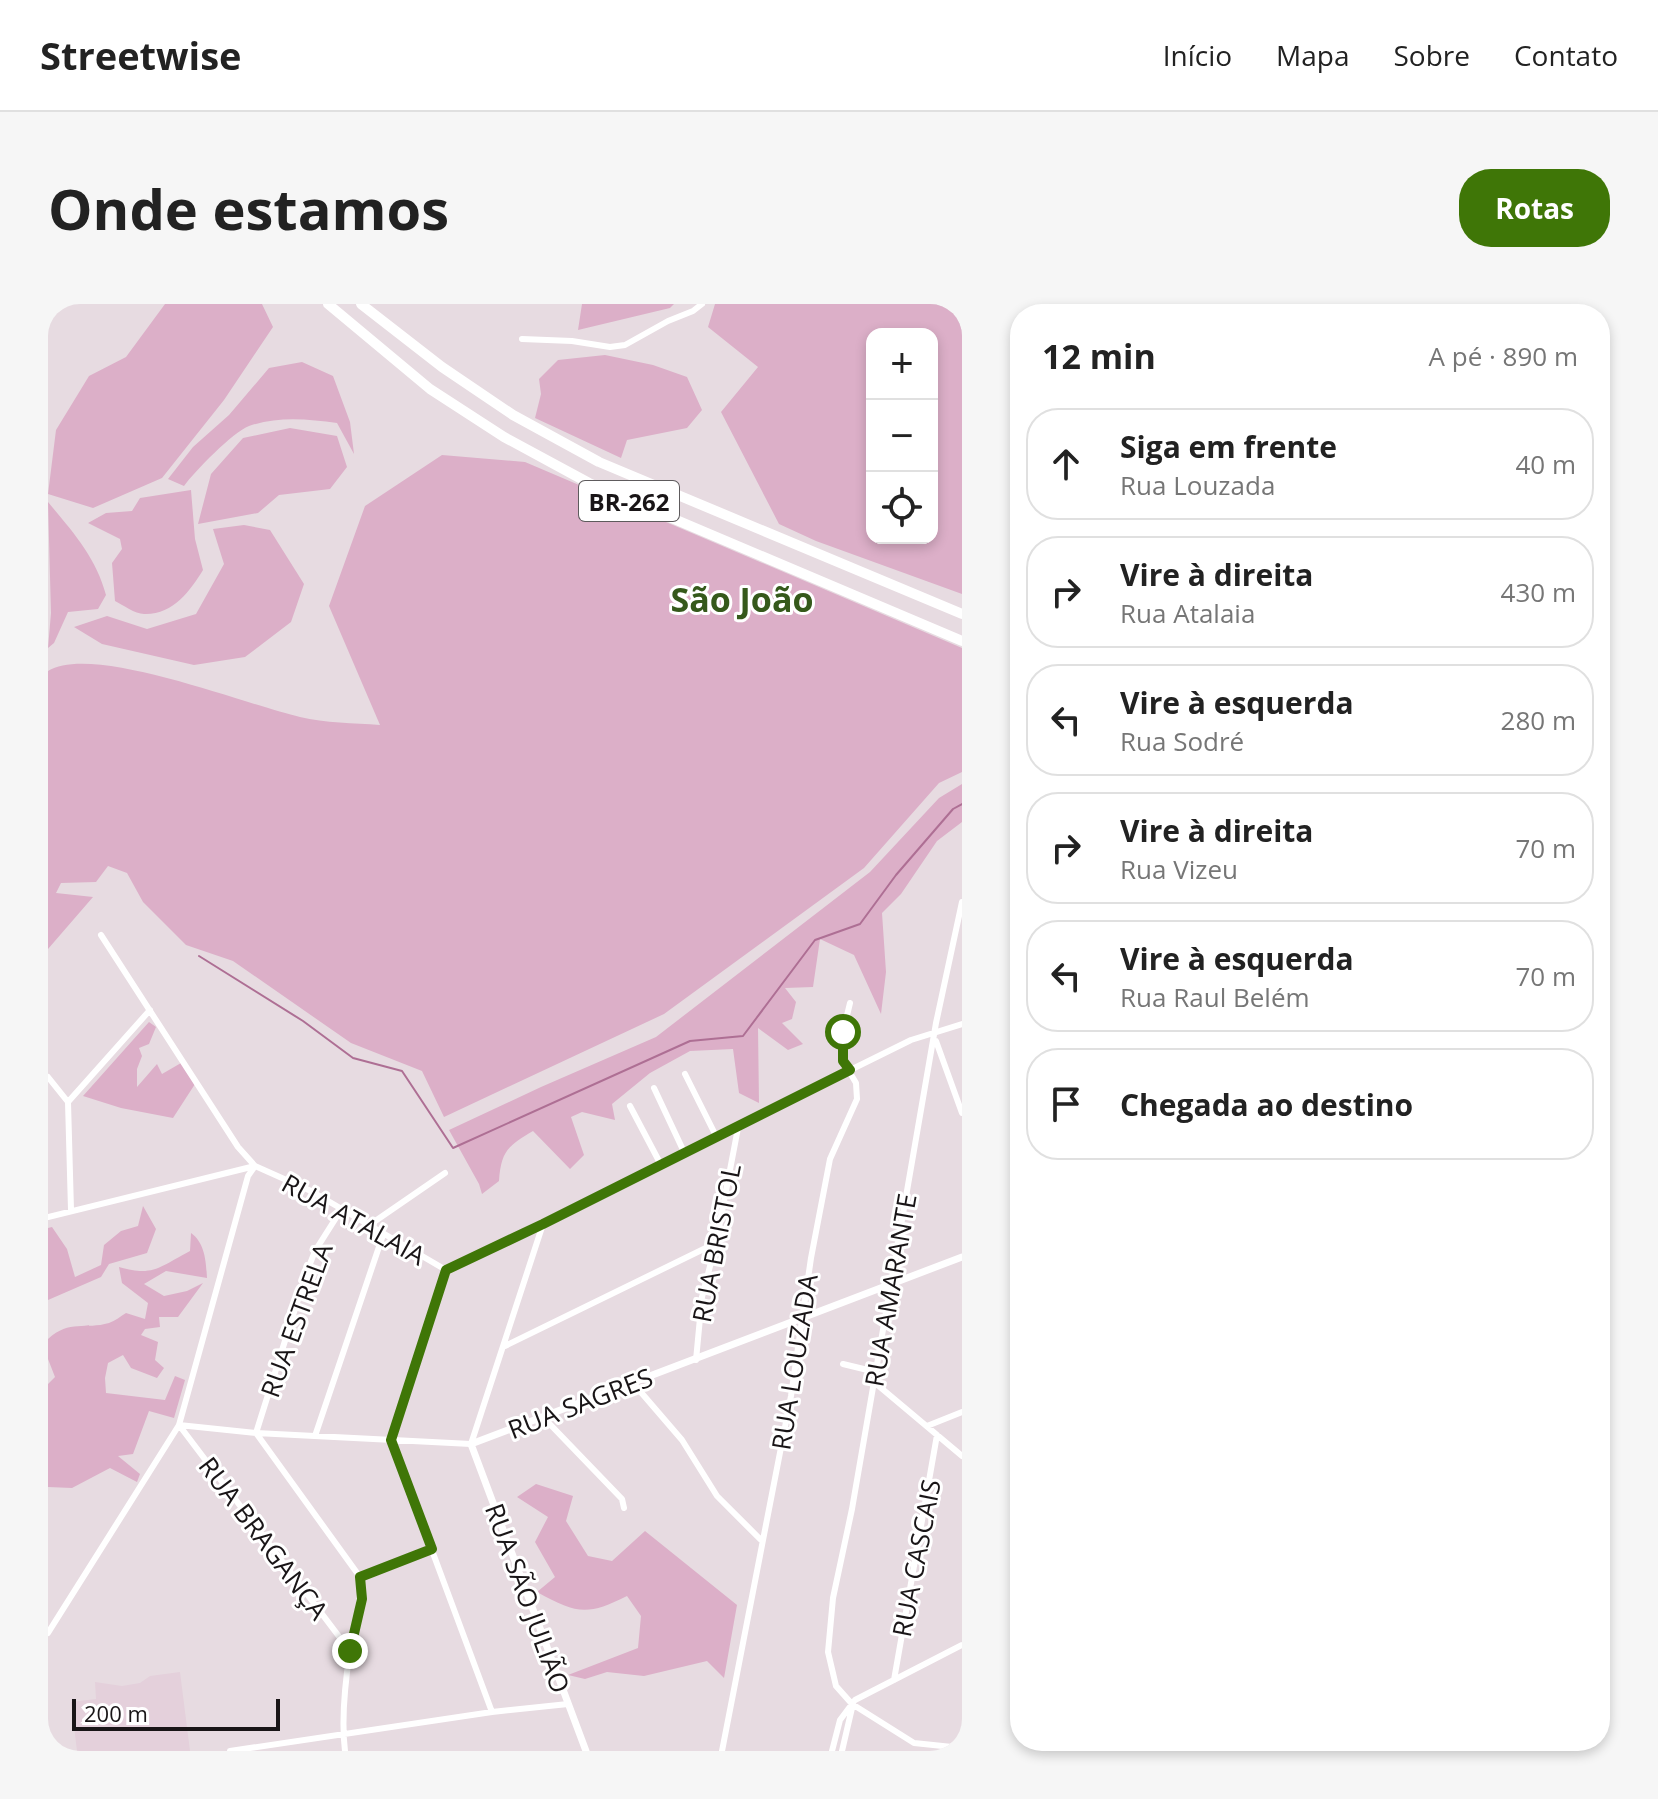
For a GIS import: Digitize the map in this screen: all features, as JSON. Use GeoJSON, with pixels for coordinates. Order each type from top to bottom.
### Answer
{"type":"FeatureCollection","features":[{"type":"Feature","properties":{"kind":"highway","name":"BR-262"},"geometry":{"type":"LineString","coordinates":[[328,304],[430,389],[504,437],[589,483],[962,641]]}},
{"type":"Feature","properties":{"kind":"highway","name":"BR-262"},"geometry":{"type":"LineString","coordinates":[[361,304],[442,367],[513,415],[599,462],[962,614]]}},
{"type":"Feature","properties":{"kind":"street"},"geometry":{"type":"LineString","coordinates":[[522,339],[572,341],[610,347],[625,345],[702,304]]}},
{"type":"Feature","properties":{"kind":"street","name":"RUA AMARANTE"},"geometry":{"type":"LineString","coordinates":[[854,1702],[836,1686],[833,1678],[828,1652],[833,1598],[852,1509],[935,1034],[962,902]]}},
{"type":"Feature","properties":{"kind":"street","name":"RUA ATALAIA"},"geometry":{"type":"LineString","coordinates":[[101,935],[238,1147],[255,1166],[311,1191],[446,1270],[911,1040],[962,1024]]}},
{"type":"Feature","properties":{"kind":"street"},"geometry":{"type":"LineString","coordinates":[[951,950],[962,946]]}},
{"type":"Feature","properties":{"kind":"street","name":"RUA LOUZADA"},"geometry":{"type":"LineString","coordinates":[[722,1751],[791,1396],[830,1159],[857,1099],[856,1083],[843,1061],[843,1032],[850,1003]]}},
{"type":"Feature","properties":{"kind":"street"},"geometry":{"type":"LineString","coordinates":[[68,1102],[150,1010]]}},
{"type":"Feature","properties":{"kind":"street"},"geometry":{"type":"LineString","coordinates":[[935,1034],[937,1049],[962,1113]]}},
{"type":"Feature","properties":{"kind":"street"},"geometry":{"type":"LineString","coordinates":[[685,1074],[716,1136]]}},
{"type":"Feature","properties":{"kind":"street"},"geometry":{"type":"LineString","coordinates":[[48,1077],[68,1102],[71,1210]]}},
{"type":"Feature","properties":{"kind":"street"},"geometry":{"type":"LineString","coordinates":[[654,1088],[684,1152]]}},
{"type":"Feature","properties":{"kind":"street"},"geometry":{"type":"LineString","coordinates":[[630,1106],[660,1163]]}},
{"type":"Feature","properties":{"kind":"street","name":"RUA BRISTOL"},"geometry":{"type":"LineString","coordinates":[[696,1360],[702,1297],[716,1243],[738,1127]]}},
{"type":"Feature","properties":{"kind":"street"},"geometry":{"type":"LineString","coordinates":[[48,1217],[255,1166]]}},
{"type":"Feature","properties":{"kind":"street"},"geometry":{"type":"LineString","coordinates":[[48,1633],[179,1425],[248,1176],[255,1166]]}},
{"type":"Feature","properties":{"kind":"street","name":"RUA ESTRELA"},"geometry":{"type":"LineString","coordinates":[[368,1226],[445,1173]]}},
{"type":"Feature","properties":{"kind":"street","name":"RUA ESTRELA"},"geometry":{"type":"LineString","coordinates":[[256,1433],[306,1274],[315,1251],[341,1210]]}},
{"type":"Feature","properties":{"kind":"street"},"geometry":{"type":"LineString","coordinates":[[471,1444],[543,1224]]}},
{"type":"Feature","properties":{"kind":"street"},"geometry":{"type":"LineString","coordinates":[[315,1436],[383,1235]]}},
{"type":"Feature","properties":{"kind":"street"},"geometry":{"type":"LineString","coordinates":[[505,1346],[716,1243]]}},
{"type":"Feature","properties":{"kind":"street","name":"RUA SAGRES"},"geometry":{"type":"LineString","coordinates":[[179,1425],[256,1433],[471,1444],[962,1257]]}},
{"type":"Feature","properties":{"kind":"street"},"geometry":{"type":"LineString","coordinates":[[446,1270],[391,1440],[492,1712]]}},
{"type":"Feature","properties":{"kind":"street"},"geometry":{"type":"LineString","coordinates":[[843,1364],[876,1372]]}},
{"type":"Feature","properties":{"kind":"street"},"geometry":{"type":"LineString","coordinates":[[874,1382],[962,1456]]}},
{"type":"Feature","properties":{"kind":"street"},"geometry":{"type":"LineString","coordinates":[[633,1383],[682,1440],[717,1496],[761,1540]]}},
{"type":"Feature","properties":{"kind":"street"},"geometry":{"type":"LineString","coordinates":[[927,1426],[962,1412]]}},
{"type":"Feature","properties":{"kind":"street"},"geometry":{"type":"LineString","coordinates":[[543,1417],[622,1499],[624,1508]]}},
{"type":"Feature","properties":{"kind":"street","name":"RUA BRAGANÇA"},"geometry":{"type":"LineString","coordinates":[[179,1425],[350,1651]]}},
{"type":"Feature","properties":{"kind":"street"},"geometry":{"type":"LineString","coordinates":[[256,1433],[360,1577],[362,1599],[350,1651],[343,1733],[345,1751]]}},
{"type":"Feature","properties":{"kind":"street","name":"RUA CASCAIS"},"geometry":{"type":"LineString","coordinates":[[894,1680],[937,1435]]}},
{"type":"Feature","properties":{"kind":"street","name":"RUA SÃO JULIÃO"},"geometry":{"type":"LineString","coordinates":[[471,1444],[586,1751]]}},
{"type":"Feature","properties":{"kind":"street"},"geometry":{"type":"LineString","coordinates":[[360,1577],[432,1549]]}},
{"type":"Feature","properties":{"kind":"street"},"geometry":{"type":"LineString","coordinates":[[832,1751],[840,1720],[854,1702],[962,1645]]}},
{"type":"Feature","properties":{"kind":"street"},"geometry":{"type":"LineString","coordinates":[[854,1702],[914,1743],[947,1749],[962,1748]]}},
{"type":"Feature","properties":{"kind":"street"},"geometry":{"type":"LineString","coordinates":[[842,1751],[854,1702]]}},
{"type":"Feature","properties":{"kind":"street"},"geometry":{"type":"LineString","coordinates":[[230,1751],[492,1712],[568,1704]]}},
{"type":"Feature","properties":{"kind":"street"},"geometry":{"type":"LineString","coordinates":[[947,1749],[962,1738]]}},
{"type":"Feature","properties":{"kind":"shaded area"},"geometry":{"type":"Polygon","coordinates":[[[165,304],[262,304],[273,327],[224,400],[162,478],[93,508],[48,494],[56,430],[89,376],[126,357],[165,304]]]}},
{"type":"Feature","properties":{"kind":"shaded area"},"geometry":{"type":"Polygon","coordinates":[[[582,304],[674,304],[670,308],[578,330],[582,304]]]}},
{"type":"Feature","properties":{"kind":"shaded area"},"geometry":{"type":"Polygon","coordinates":[[[715,304],[962,304],[962,594],[816,541],[779,524],[721,412],[758,367],[708,327],[715,304]]]}},
{"type":"Feature","properties":{"kind":"shaded area"},"geometry":{"type":"Polygon","coordinates":[[[605,355],[653,365],[687,377],[702,410],[687,428],[627,440],[621,458],[535,418],[541,394],[539,379],[558,360],[605,355]]]}},
{"type":"Feature","properties":{"kind":"shaded area"},"geometry":{"type":"Polygon","coordinates":[[[302,362],[333,376],[350,422],[354,454],[337,423],[271,421],[242,430],[205,462],[184,486],[168,479],[193,447],[229,415],[269,368],[302,362]]]}},
{"type":"Feature","properties":{"kind":"shaded area"},"geometry":{"type":"Polygon","coordinates":[[[290,428],[337,436],[347,467],[330,489],[279,495],[258,513],[198,524],[211,474],[243,438],[290,428]]]}},
{"type":"Feature","properties":{"kind":"shaded area"},"geometry":{"type":"Polygon","coordinates":[[[442,455],[525,462],[962,648],[962,772],[939,783],[864,868],[664,1014],[444,1117],[422,1071],[351,1043],[233,961],[186,945],[143,902],[127,873],[108,866],[96,882],[61,883],[56,893],[93,897],[48,949],[48,671],[70,664],[133,670],[300,717],[380,725],[329,606],[365,506],[442,455]]]}},
{"type":"Feature","properties":{"kind":"shaded area"},"geometry":{"type":"Polygon","coordinates":[[[191,490],[195,539],[203,570],[198,578],[180,600],[154,613],[137,613],[115,601],[112,563],[122,549],[120,539],[88,523],[106,513],[132,511],[140,498],[191,490]]]}},
{"type":"Feature","properties":{"kind":"shaded area"},"geometry":{"type":"Polygon","coordinates":[[[48,502],[90,557],[106,595],[98,609],[68,612],[54,643],[48,648],[51,613],[48,502]]]}},
{"type":"Feature","properties":{"kind":"shaded area"},"geometry":{"type":"Polygon","coordinates":[[[244,525],[270,530],[304,584],[291,622],[245,657],[194,665],[102,644],[74,627],[107,616],[147,629],[196,614],[224,564],[213,529],[244,525]]]}},
{"type":"Feature","properties":{"kind":"shaded area"},"geometry":{"type":"Polygon","coordinates":[[[962,784],[962,822],[937,841],[901,894],[882,913],[886,972],[881,1014],[854,955],[820,939],[813,987],[785,988],[796,1002],[792,1019],[782,1023],[803,1044],[788,1050],[758,1028],[759,1103],[739,1093],[733,1049],[690,1051],[650,1073],[612,1104],[615,1120],[582,1112],[571,1117],[584,1155],[570,1169],[533,1131],[507,1150],[499,1181],[482,1194],[449,1130],[656,1037],[870,872],[939,798],[962,784]]]}},
{"type":"Feature","properties":{"kind":"shaded area"},"geometry":{"type":"Polygon","coordinates":[[[149,1022],[156,1027],[149,1044],[139,1048],[142,1056],[137,1069],[137,1087],[157,1064],[162,1074],[181,1063],[195,1084],[173,1118],[121,1108],[83,1096],[149,1022]]]}},
{"type":"Feature","properties":{"kind":"shaded area"},"geometry":{"type":"Polygon","coordinates":[[[143,1206],[156,1229],[147,1253],[109,1264],[101,1277],[48,1300],[48,1228],[52,1227],[67,1249],[75,1277],[101,1265],[104,1245],[121,1231],[138,1226],[143,1206]]]}},
{"type":"Feature","properties":{"kind":"shaded area"},"geometry":{"type":"Polygon","coordinates":[[[191,1233],[202,1247],[207,1278],[166,1271],[144,1284],[164,1296],[187,1291],[203,1283],[178,1317],[159,1317],[160,1327],[145,1329],[141,1335],[158,1342],[155,1360],[164,1368],[157,1378],[131,1368],[123,1355],[108,1363],[105,1378],[106,1393],[165,1400],[175,1376],[185,1380],[174,1418],[149,1411],[133,1454],[118,1456],[140,1474],[137,1482],[110,1468],[72,1488],[48,1487],[48,1384],[55,1377],[48,1359],[48,1339],[63,1329],[109,1323],[126,1313],[145,1319],[148,1303],[122,1283],[119,1267],[149,1271],[163,1266],[190,1251],[191,1233]]]}},
{"type":"Feature","properties":{"kind":"shaded area"},"geometry":{"type":"Polygon","coordinates":[[[536,1484],[573,1496],[566,1521],[588,1556],[612,1561],[645,1531],[737,1605],[724,1678],[707,1661],[644,1676],[607,1672],[585,1679],[568,1675],[638,1648],[641,1616],[627,1596],[602,1607],[582,1610],[562,1605],[537,1592],[555,1577],[535,1542],[548,1517],[517,1497],[536,1484]]]}},
{"type":"Feature","properties":{"kind":"shaded area"},"geometry":{"type":"Polygon","coordinates":[[[180,1672],[190,1751],[77,1751],[71,1702],[96,1699],[95,1682],[122,1686],[140,1683],[150,1676],[180,1672]]]}},
{"type":"Feature","properties":{"kind":"waterway"},"geometry":{"type":"LineString","coordinates":[[199,956],[303,1021],[353,1058],[402,1071],[453,1148],[690,1041],[743,1036],[815,940],[860,924],[896,875],[953,809],[962,804]]}},
{"type":"Feature","properties":{"kind":"district","name":"São João"},"geometry":{"type":"Point","coordinates":[742,599]}},
{"type":"Feature","properties":{"kind":"route"},"geometry":{"type":"LineString","coordinates":[[350,1651],[362,1599],[360,1577],[432,1549],[391,1440],[446,1270],[850,1070],[843,1061],[843,1032]]}}]}
